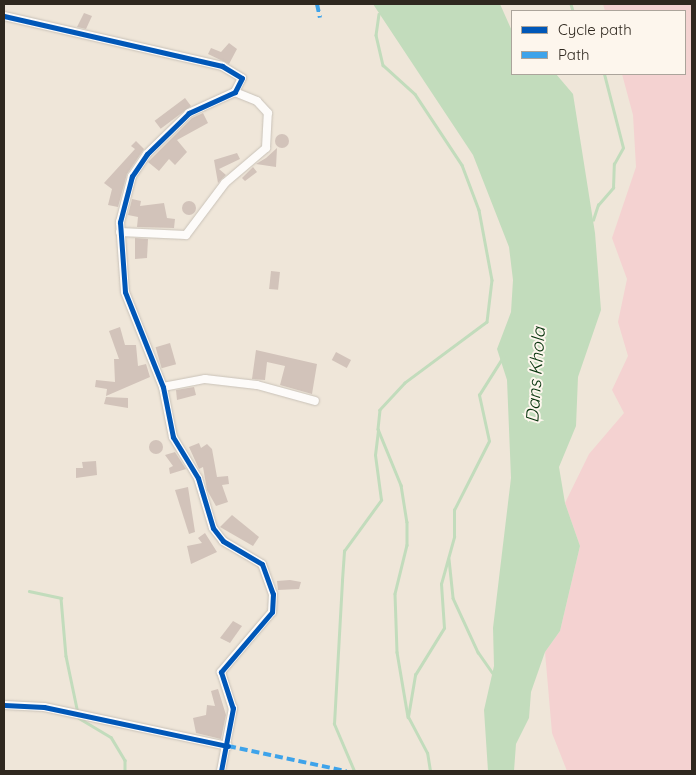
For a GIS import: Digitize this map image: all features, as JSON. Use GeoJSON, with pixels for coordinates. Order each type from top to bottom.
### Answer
{"type":"FeatureCollection","features":[{"type":"Feature","properties":{"kind":"street"},"geometry":{"type":"LineString","coordinates":[[4,16],[222,66],[242,78],[235,92],[189,114],[147,154],[132,176],[122,208],[120,232],[125,292],[163,387],[173,437],[198,478],[212,528],[223,541],[262,564],[273,594],[272,612],[222,672],[233,708],[228,746],[221,771]]}},
{"type":"Feature","properties":{"kind":"street"},"geometry":{"type":"LineString","coordinates":[[120,232],[186,235],[225,183],[266,148],[268,113],[257,101],[235,92]]}},
{"type":"Feature","properties":{"kind":"street"},"geometry":{"type":"LineString","coordinates":[[163,387],[205,379],[257,385],[315,401]]}},
{"type":"Feature","properties":{"kind":"street"},"geometry":{"type":"LineString","coordinates":[[4,705],[44,707],[228,746]]}},
{"type":"Feature","properties":{"kind":"shaded area"},"geometry":{"type":"Polygon","coordinates":[[[603,4],[692,4],[692,771],[567,771],[552,733],[545,652],[560,631],[580,546],[565,503],[589,454],[624,413],[612,390],[628,356],[618,322],[627,279],[612,238],[636,167],[633,115],[622,75],[686,75],[686,10],[605,10],[603,4]]]}},
{"type":"Feature","properties":{"kind":"water","name":"Dans Khola"},"geometry":{"type":"Polygon","coordinates":[[[373,4],[500,4],[511,29],[511,75],[557,75],[573,94],[595,233],[601,310],[578,377],[576,426],[559,467],[565,503],[580,546],[560,631],[545,652],[531,692],[529,718],[516,744],[514,771],[488,771],[484,710],[494,666],[493,628],[511,478],[507,380],[497,349],[511,312],[513,280],[509,247],[473,155],[373,4]]]}},
{"type":"Feature","properties":{"kind":"building"},"geometry":{"type":"Polygon","coordinates":[[[84,13],[92,16],[86,29],[77,27],[84,13]]]}},
{"type":"Feature","properties":{"kind":"building"},"geometry":{"type":"Polygon","coordinates":[[[229,43],[237,49],[229,64],[208,54],[211,48],[221,52],[229,43]]]}},
{"type":"Feature","properties":{"kind":"building"},"geometry":{"type":"Polygon","coordinates":[[[185,98],[191,106],[161,129],[155,121],[185,98]]]}},
{"type":"Feature","properties":{"kind":"building"},"geometry":{"type":"Polygon","coordinates":[[[203,113],[208,123],[177,140],[187,152],[175,165],[169,159],[159,171],[148,162],[192,118],[203,113]]]}},
{"type":"Feature","properties":{"kind":"building"},"geometry":{"type":"Polygon","coordinates":[[[282,134],[287,136],[289,141],[287,146],[282,148],[277,146],[275,141],[277,136],[282,134]]]}},
{"type":"Feature","properties":{"kind":"building"},"geometry":{"type":"Polygon","coordinates":[[[136,141],[144,149],[127,174],[118,207],[108,205],[112,189],[104,183],[135,149],[131,146],[136,141]]]}},
{"type":"Feature","properties":{"kind":"building"},"geometry":{"type":"Polygon","coordinates":[[[277,148],[276,167],[256,164],[266,158],[277,148]]]}},
{"type":"Feature","properties":{"kind":"building"},"geometry":{"type":"Polygon","coordinates":[[[237,153],[240,159],[219,169],[226,175],[218,183],[214,160],[237,153]]]}},
{"type":"Feature","properties":{"kind":"building"},"geometry":{"type":"Polygon","coordinates":[[[253,167],[257,172],[245,181],[242,178],[253,167]]]}},
{"type":"Feature","properties":{"kind":"building"},"geometry":{"type":"Polygon","coordinates":[[[132,199],[141,201],[140,206],[164,203],[167,218],[175,219],[174,228],[137,227],[138,217],[128,215],[132,199]]]}},
{"type":"Feature","properties":{"kind":"building"},"geometry":{"type":"Polygon","coordinates":[[[189,201],[194,203],[196,208],[194,213],[189,215],[184,213],[182,208],[184,203],[189,201]]]}},
{"type":"Feature","properties":{"kind":"building"},"geometry":{"type":"Polygon","coordinates":[[[135,238],[148,239],[147,258],[135,259],[135,238]]]}},
{"type":"Feature","properties":{"kind":"building"},"geometry":{"type":"Polygon","coordinates":[[[271,271],[280,272],[278,290],[269,289],[271,271]]]}},
{"type":"Feature","properties":{"kind":"building"},"geometry":{"type":"Polygon","coordinates":[[[120,327],[125,345],[136,345],[138,366],[146,364],[150,377],[106,396],[107,389],[95,387],[96,380],[115,382],[114,359],[119,359],[109,331],[120,327]]]}},
{"type":"Feature","properties":{"kind":"building"},"geometry":{"type":"Polygon","coordinates":[[[170,343],[176,364],[162,368],[156,347],[170,343]]]}},
{"type":"Feature","properties":{"kind":"building"},"geometry":{"type":"Polygon","coordinates":[[[256,350],[317,364],[312,394],[280,385],[285,366],[267,362],[265,380],[252,379],[256,350]]]}},
{"type":"Feature","properties":{"kind":"building"},"geometry":{"type":"Polygon","coordinates":[[[336,352],[351,360],[347,368],[332,360],[336,352]]]}},
{"type":"Feature","properties":{"kind":"building"},"geometry":{"type":"Polygon","coordinates":[[[194,387],[196,395],[177,400],[176,390],[194,387]]]}},
{"type":"Feature","properties":{"kind":"building"},"geometry":{"type":"Polygon","coordinates":[[[106,397],[128,398],[128,408],[104,404],[106,397]]]}},
{"type":"Feature","properties":{"kind":"building"},"geometry":{"type":"Polygon","coordinates":[[[153,440],[159,440],[163,447],[159,454],[153,454],[149,450],[149,444],[153,440]]]}},
{"type":"Feature","properties":{"kind":"building"},"geometry":{"type":"Polygon","coordinates":[[[199,443],[201,448],[207,444],[212,449],[217,477],[228,476],[229,484],[222,485],[228,502],[216,506],[207,490],[203,467],[199,469],[189,447],[199,443]]]}},
{"type":"Feature","properties":{"kind":"building"},"geometry":{"type":"Polygon","coordinates":[[[175,452],[186,469],[170,474],[169,468],[173,466],[165,455],[175,452]]]}},
{"type":"Feature","properties":{"kind":"building"},"geometry":{"type":"Polygon","coordinates":[[[96,461],[97,475],[76,478],[76,468],[83,468],[82,462],[96,461]]]}},
{"type":"Feature","properties":{"kind":"building"},"geometry":{"type":"Polygon","coordinates":[[[188,487],[195,532],[189,534],[175,490],[188,487]]]}},
{"type":"Feature","properties":{"kind":"building"},"geometry":{"type":"Polygon","coordinates":[[[232,515],[259,537],[253,546],[220,527],[232,515]]]}},
{"type":"Feature","properties":{"kind":"building"},"geometry":{"type":"Polygon","coordinates":[[[205,533],[217,552],[191,564],[187,546],[202,543],[198,538],[205,533]]]}},
{"type":"Feature","properties":{"kind":"building"},"geometry":{"type":"Polygon","coordinates":[[[290,580],[301,582],[299,589],[278,590],[277,581],[290,580]]]}},
{"type":"Feature","properties":{"kind":"building"},"geometry":{"type":"Polygon","coordinates":[[[233,621],[242,626],[230,643],[220,638],[233,621]]]}},
{"type":"Feature","properties":{"kind":"building"},"geometry":{"type":"Polygon","coordinates":[[[218,689],[226,715],[221,739],[196,733],[193,718],[206,715],[207,705],[215,706],[211,691],[218,689]]]}},
{"type":"Feature","properties":{"kind":"waterway"},"geometry":{"type":"LineString","coordinates":[[571,4],[573,10]]}},
{"type":"Feature","properties":{"kind":"waterway"},"geometry":{"type":"LineString","coordinates":[[379,14],[376,35],[383,65],[415,94],[462,165],[479,210],[492,280],[487,322],[405,383],[380,410],[378,429],[401,485],[407,522],[407,545],[395,594],[397,652],[408,717]]}},
{"type":"Feature","properties":{"kind":"waterway"},"geometry":{"type":"LineString","coordinates":[[593,220],[598,205],[613,188],[614,164],[623,148],[604,75]]}},
{"type":"Feature","properties":{"kind":"waterway"},"geometry":{"type":"LineString","coordinates":[[430,771],[427,753],[408,717],[415,675],[444,628],[441,584],[454,537],[454,510],[489,441],[479,395],[503,357]]}},
{"type":"Feature","properties":{"kind":"waterway"},"geometry":{"type":"LineString","coordinates":[[354,771],[334,724],[344,551],[381,500],[375,455],[378,430]]}},
{"type":"Feature","properties":{"kind":"waterway"},"geometry":{"type":"LineString","coordinates":[[449,559],[453,598],[478,652],[494,675]]}},
{"type":"Feature","properties":{"kind":"waterway"},"geometry":{"type":"LineString","coordinates":[[29,591],[61,598],[66,656],[79,718],[111,737],[125,760],[125,771]]}},
{"type":"Feature","properties":{"kind":"marked path"},"geometry":{"type":"LineString","coordinates":[[317,4],[320,18]]}},
{"type":"Feature","properties":{"kind":"marked path"},"geometry":{"type":"LineString","coordinates":[[228,746],[346,771]]}},
{"type":"Feature","properties":{"kind":"cycle path"},"geometry":{"type":"LineString","coordinates":[[4,16],[222,66],[242,78],[235,92],[189,113],[147,154],[132,176],[120,222],[125,292],[163,387],[173,437],[198,478],[213,528],[223,541],[262,564],[273,594],[272,612],[221,672],[233,708],[221,771]]}},
{"type":"Feature","properties":{"kind":"cycle path"},"geometry":{"type":"LineString","coordinates":[[4,705],[44,707],[228,746]]}}]}
